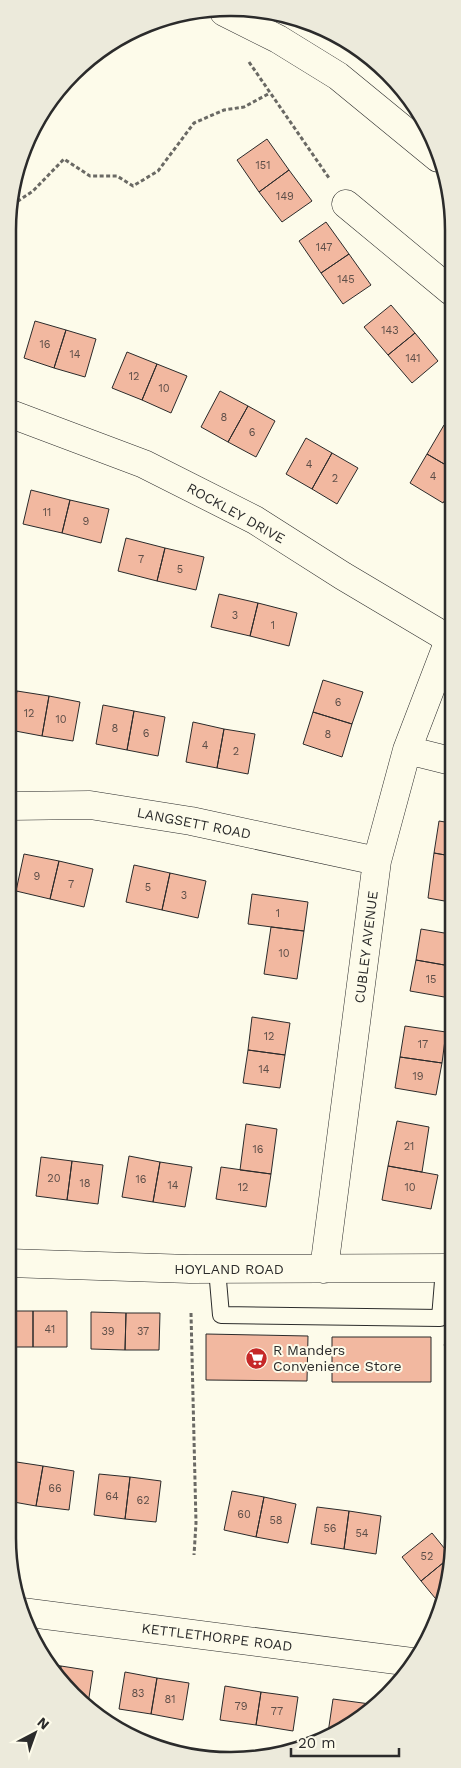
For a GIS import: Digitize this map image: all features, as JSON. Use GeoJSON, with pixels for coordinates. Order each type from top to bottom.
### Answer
{"type":"FeatureCollection","features":[{"type":"Feature","properties":{"kind":"street"},"geometry":{"type":"LineString","coordinates":[[232,16],[278,39],[338,76],[428,150]]}},
{"type":"Feature","properties":{"kind":"street"},"geometry":{"type":"LineString","coordinates":[[346,204],[445,285]]}},
{"type":"Feature","properties":{"kind":"street","name":"ROCKLEY DRIVE"},"geometry":{"type":"LineString","coordinates":[[16,416],[144,464],[255,520],[342,576],[445,634]]}},
{"type":"Feature","properties":{"kind":"street","name":"CUBLEY AVENUE"},"geometry":{"type":"LineString","coordinates":[[324,1269],[377,861],[407,750],[445,650]]}},
{"type":"Feature","properties":{"kind":"street"},"geometry":{"type":"LineString","coordinates":[[407,750],[445,760]]}},
{"type":"Feature","properties":{"kind":"street","name":"LANGSETT ROAD"},"geometry":{"type":"LineString","coordinates":[[16,806],[90,805],[191,821],[377,861]]}},
{"type":"Feature","properties":{"kind":"street","name":"HOYLAND ROAD"},"geometry":{"type":"LineString","coordinates":[[16,1264],[204,1269],[445,1268]]}},
{"type":"Feature","properties":{"kind":"street","name":"KETTLETHORPE ROAD"},"geometry":{"type":"LineString","coordinates":[[31,1613],[406,1661]]}},
{"type":"Feature","properties":{"kind":"lane"},"geometry":{"type":"LineString","coordinates":[[204,1269],[221,1315],[440,1318],[445,1282]]}},
{"type":"Feature","properties":{"kind":"path"},"geometry":{"type":"LineString","coordinates":[[248,60],[346,204]]}},
{"type":"Feature","properties":{"kind":"path"},"geometry":{"type":"LineString","coordinates":[[18,201],[33,191],[64,159],[90,176],[117,176],[133,186],[158,171],[194,123],[224,110],[244,107],[270,93]]}},
{"type":"Feature","properties":{"kind":"path"},"geometry":{"type":"LineString","coordinates":[[194,1555],[204,1269]]}},
{"type":"Feature","properties":{"kind":"building"},"geometry":{"type":"Polygon","coordinates":[[[267,139],[289,170],[259,192],[237,160],[267,139]]]}},
{"type":"Feature","properties":{"kind":"building"},"geometry":{"type":"Polygon","coordinates":[[[289,170],[312,201],[282,222],[259,192],[289,170]]]}},
{"type":"Feature","properties":{"kind":"building"},"geometry":{"type":"Polygon","coordinates":[[[326,222],[349,254],[321,273],[299,241],[326,222]]]}},
{"type":"Feature","properties":{"kind":"building"},"geometry":{"type":"Polygon","coordinates":[[[349,254],[371,285],[343,304],[321,273],[349,254]]]}},
{"type":"Feature","properties":{"kind":"building"},"geometry":{"type":"Polygon","coordinates":[[[391,305],[415,333],[388,355],[364,327],[391,305]]]}},
{"type":"Feature","properties":{"kind":"building"},"geometry":{"type":"Polygon","coordinates":[[[35,321],[66,330],[54,368],[24,358],[35,321]]]}},
{"type":"Feature","properties":{"kind":"building"},"geometry":{"type":"Polygon","coordinates":[[[66,330],[96,339],[85,377],[54,368],[66,330]]]}},
{"type":"Feature","properties":{"kind":"building"},"geometry":{"type":"Polygon","coordinates":[[[415,333],[438,361],[412,383],[388,355],[415,333]]]}},
{"type":"Feature","properties":{"kind":"building"},"geometry":{"type":"Polygon","coordinates":[[[127,352],[157,364],[142,400],[112,388],[127,352]]]}},
{"type":"Feature","properties":{"kind":"building"},"geometry":{"type":"Polygon","coordinates":[[[157,364],[187,376],[171,413],[142,400],[157,364]]]}},
{"type":"Feature","properties":{"kind":"building"},"geometry":{"type":"Polygon","coordinates":[[[220,391],[248,406],[228,442],[201,427],[220,391]]]}},
{"type":"Feature","properties":{"kind":"building"},"geometry":{"type":"Polygon","coordinates":[[[248,406],[275,421],[256,457],[228,442],[248,406]]]}},
{"type":"Feature","properties":{"kind":"building"},"geometry":{"type":"Polygon","coordinates":[[[444,425],[445,426],[445,464],[427,454],[444,425]]]}},
{"type":"Feature","properties":{"kind":"building"},"geometry":{"type":"Polygon","coordinates":[[[306,438],[332,453],[312,489],[286,474],[306,438]]]}},
{"type":"Feature","properties":{"kind":"building"},"geometry":{"type":"Polygon","coordinates":[[[332,453],[358,468],[337,504],[312,489],[332,453]]]}},
{"type":"Feature","properties":{"kind":"building"},"geometry":{"type":"Polygon","coordinates":[[[427,454],[445,464],[445,500],[443,503],[410,483],[427,454]]]}},
{"type":"Feature","properties":{"kind":"building"},"geometry":{"type":"Polygon","coordinates":[[[31,490],[70,500],[62,533],[23,524],[31,490]]]}},
{"type":"Feature","properties":{"kind":"building"},"geometry":{"type":"Polygon","coordinates":[[[70,500],[109,509],[101,543],[62,533],[70,500]]]}},
{"type":"Feature","properties":{"kind":"building"},"geometry":{"type":"Polygon","coordinates":[[[126,538],[165,548],[157,581],[118,571],[126,538]]]}},
{"type":"Feature","properties":{"kind":"building"},"geometry":{"type":"Polygon","coordinates":[[[165,548],[204,557],[196,590],[157,581],[165,548]]]}},
{"type":"Feature","properties":{"kind":"building"},"geometry":{"type":"Polygon","coordinates":[[[219,594],[258,603],[250,636],[211,627],[219,594]]]}},
{"type":"Feature","properties":{"kind":"building"},"geometry":{"type":"Polygon","coordinates":[[[258,603],[297,613],[289,646],[250,636],[258,603]]]}},
{"type":"Feature","properties":{"kind":"building"},"geometry":{"type":"Polygon","coordinates":[[[323,680],[363,692],[352,724],[313,712],[323,680]]]}},
{"type":"Feature","properties":{"kind":"building"},"geometry":{"type":"Polygon","coordinates":[[[17,691],[49,696],[42,736],[16,731],[17,691]]]}},
{"type":"Feature","properties":{"kind":"building"},"geometry":{"type":"Polygon","coordinates":[[[49,696],[80,702],[73,741],[42,736],[49,696]]]}},
{"type":"Feature","properties":{"kind":"building"},"geometry":{"type":"Polygon","coordinates":[[[103,705],[134,711],[127,750],[96,744],[103,705]]]}},
{"type":"Feature","properties":{"kind":"building"},"geometry":{"type":"Polygon","coordinates":[[[134,711],[165,717],[158,756],[127,750],[134,711]]]}},
{"type":"Feature","properties":{"kind":"building"},"geometry":{"type":"Polygon","coordinates":[[[313,712],[352,724],[342,757],[303,744],[313,712]]]}},
{"type":"Feature","properties":{"kind":"building"},"geometry":{"type":"Polygon","coordinates":[[[193,722],[224,729],[217,768],[186,762],[193,722]]]}},
{"type":"Feature","properties":{"kind":"building"},"geometry":{"type":"Polygon","coordinates":[[[224,729],[255,734],[248,774],[217,768],[224,729]]]}},
{"type":"Feature","properties":{"kind":"building"},"geometry":{"type":"Polygon","coordinates":[[[439,821],[445,822],[445,855],[434,853],[439,821]]]}},
{"type":"Feature","properties":{"kind":"building"},"geometry":{"type":"Polygon","coordinates":[[[434,853],[445,855],[445,901],[428,898],[434,853]]]}},
{"type":"Feature","properties":{"kind":"building"},"geometry":{"type":"Polygon","coordinates":[[[24,854],[59,861],[50,899],[16,891],[24,854]]]}},
{"type":"Feature","properties":{"kind":"building"},"geometry":{"type":"Polygon","coordinates":[[[59,861],[93,869],[84,907],[50,899],[59,861]]]}},
{"type":"Feature","properties":{"kind":"building"},"geometry":{"type":"Polygon","coordinates":[[[134,865],[170,873],[162,910],[126,902],[134,865]]]}},
{"type":"Feature","properties":{"kind":"building"},"geometry":{"type":"Polygon","coordinates":[[[170,873],[206,881],[198,918],[162,910],[170,873]]]}},
{"type":"Feature","properties":{"kind":"building"},"geometry":{"type":"Polygon","coordinates":[[[252,894],[308,902],[304,931],[248,924],[252,894]]]}},
{"type":"Feature","properties":{"kind":"building"},"geometry":{"type":"Polygon","coordinates":[[[271,927],[304,931],[297,979],[264,974],[271,927]]]}},
{"type":"Feature","properties":{"kind":"building"},"geometry":{"type":"Polygon","coordinates":[[[421,929],[445,933],[445,965],[416,960],[421,929]]]}},
{"type":"Feature","properties":{"kind":"building"},"geometry":{"type":"Polygon","coordinates":[[[416,960],[445,965],[445,997],[410,991],[416,960]]]}},
{"type":"Feature","properties":{"kind":"building"},"geometry":{"type":"Polygon","coordinates":[[[252,1017],[290,1023],[285,1055],[248,1050],[252,1017]]]}},
{"type":"Feature","properties":{"kind":"building"},"geometry":{"type":"Polygon","coordinates":[[[405,1026],[445,1032],[442,1063],[400,1057],[405,1026]]]}},
{"type":"Feature","properties":{"kind":"building"},"geometry":{"type":"Polygon","coordinates":[[[248,1050],[285,1055],[280,1088],[243,1083],[248,1050]]]}},
{"type":"Feature","properties":{"kind":"building"},"geometry":{"type":"Polygon","coordinates":[[[400,1057],[442,1063],[436,1095],[395,1088],[400,1057]]]}},
{"type":"Feature","properties":{"kind":"building"},"geometry":{"type":"Polygon","coordinates":[[[397,1121],[429,1127],[422,1172],[388,1166],[397,1121]]]}},
{"type":"Feature","properties":{"kind":"building"},"geometry":{"type":"Polygon","coordinates":[[[246,1124],[277,1129],[271,1174],[240,1170],[246,1124]]]}},
{"type":"Feature","properties":{"kind":"building"},"geometry":{"type":"Polygon","coordinates":[[[129,1156],[160,1162],[153,1202],[122,1197],[129,1156]]]}},
{"type":"Feature","properties":{"kind":"building"},"geometry":{"type":"Polygon","coordinates":[[[41,1157],[72,1161],[67,1200],[36,1196],[41,1157]]]}},
{"type":"Feature","properties":{"kind":"building"},"geometry":{"type":"Polygon","coordinates":[[[72,1161],[103,1165],[98,1204],[67,1200],[72,1161]]]}},
{"type":"Feature","properties":{"kind":"building"},"geometry":{"type":"Polygon","coordinates":[[[160,1162],[192,1167],[185,1207],[153,1202],[160,1162]]]}},
{"type":"Feature","properties":{"kind":"building"},"geometry":{"type":"Polygon","coordinates":[[[388,1166],[438,1175],[431,1209],[382,1200],[388,1166]]]}},
{"type":"Feature","properties":{"kind":"building"},"geometry":{"type":"Polygon","coordinates":[[[221,1167],[271,1174],[266,1207],[216,1199],[221,1167]]]}},
{"type":"Feature","properties":{"kind":"building"},"geometry":{"type":"Polygon","coordinates":[[[16,1311],[33,1311],[33,1347],[16,1347],[16,1311]]]}},
{"type":"Feature","properties":{"kind":"building"},"geometry":{"type":"Polygon","coordinates":[[[33,1311],[67,1311],[67,1347],[33,1347],[33,1311]]]}},
{"type":"Feature","properties":{"kind":"building"},"geometry":{"type":"Polygon","coordinates":[[[91,1312],[126,1313],[125,1350],[91,1349],[91,1312]]]}},
{"type":"Feature","properties":{"kind":"building"},"geometry":{"type":"Polygon","coordinates":[[[126,1313],[160,1313],[159,1350],[125,1350],[126,1313]]]}},
{"type":"Feature","properties":{"kind":"building","name":"R Manders Convenience Store"},"geometry":{"type":"Polygon","coordinates":[[[206,1334],[308,1336],[307,1381],[206,1380],[206,1334]]]}},
{"type":"Feature","properties":{"kind":"building"},"geometry":{"type":"Polygon","coordinates":[[[332,1337],[431,1337],[431,1382],[332,1382],[332,1337]]]}},
{"type":"Feature","properties":{"kind":"building"},"geometry":{"type":"Polygon","coordinates":[[[16,1462],[43,1466],[36,1506],[16,1502],[16,1462]]]}},
{"type":"Feature","properties":{"kind":"building"},"geometry":{"type":"Polygon","coordinates":[[[43,1466],[74,1471],[69,1510],[36,1506],[43,1466]]]}},
{"type":"Feature","properties":{"kind":"building"},"geometry":{"type":"Polygon","coordinates":[[[99,1474],[130,1477],[125,1519],[94,1515],[99,1474]]]}},
{"type":"Feature","properties":{"kind":"building"},"geometry":{"type":"Polygon","coordinates":[[[130,1477],[161,1481],[156,1522],[125,1519],[130,1477]]]}},
{"type":"Feature","properties":{"kind":"building"},"geometry":{"type":"Polygon","coordinates":[[[232,1491],[264,1497],[256,1537],[224,1530],[232,1491]]]}},
{"type":"Feature","properties":{"kind":"building"},"geometry":{"type":"Polygon","coordinates":[[[264,1497],[296,1504],[288,1543],[256,1537],[264,1497]]]}},
{"type":"Feature","properties":{"kind":"building"},"geometry":{"type":"Polygon","coordinates":[[[317,1507],[349,1511],[344,1549],[311,1544],[317,1507]]]}},
{"type":"Feature","properties":{"kind":"building"},"geometry":{"type":"Polygon","coordinates":[[[349,1511],[381,1516],[376,1554],[344,1549],[349,1511]]]}},
{"type":"Feature","properties":{"kind":"building"},"geometry":{"type":"Polygon","coordinates":[[[432,1533],[444,1548],[443,1563],[421,1581],[402,1557],[432,1533]]]}},
{"type":"Feature","properties":{"kind":"building"},"geometry":{"type":"Polygon","coordinates":[[[443,1563],[435,1598],[421,1581],[443,1563]]]}},
{"type":"Feature","properties":{"kind":"building"},"geometry":{"type":"Polygon","coordinates":[[[61,1666],[93,1671],[89,1699],[69,1679],[61,1666]]]}},
{"type":"Feature","properties":{"kind":"building"},"geometry":{"type":"Polygon","coordinates":[[[125,1672],[157,1678],[151,1714],[119,1709],[125,1672]]]}},
{"type":"Feature","properties":{"kind":"building"},"geometry":{"type":"Polygon","coordinates":[[[157,1678],[189,1683],[183,1720],[151,1714],[157,1678]]]}},
{"type":"Feature","properties":{"kind":"building"},"geometry":{"type":"Polygon","coordinates":[[[225,1686],[261,1692],[256,1725],[220,1720],[225,1686]]]}},
{"type":"Feature","properties":{"kind":"building"},"geometry":{"type":"Polygon","coordinates":[[[261,1692],[298,1697],[293,1731],[256,1725],[261,1692]]]}},
{"type":"Feature","properties":{"kind":"building"},"geometry":{"type":"Polygon","coordinates":[[[333,1699],[366,1703],[350,1716],[329,1728],[333,1699]]]}},
{"type":"Feature","properties":{"kind":"place","name":"R Manders Convenience Store"},"geometry":{"type":"Point","coordinates":[257,1358]}}]}
